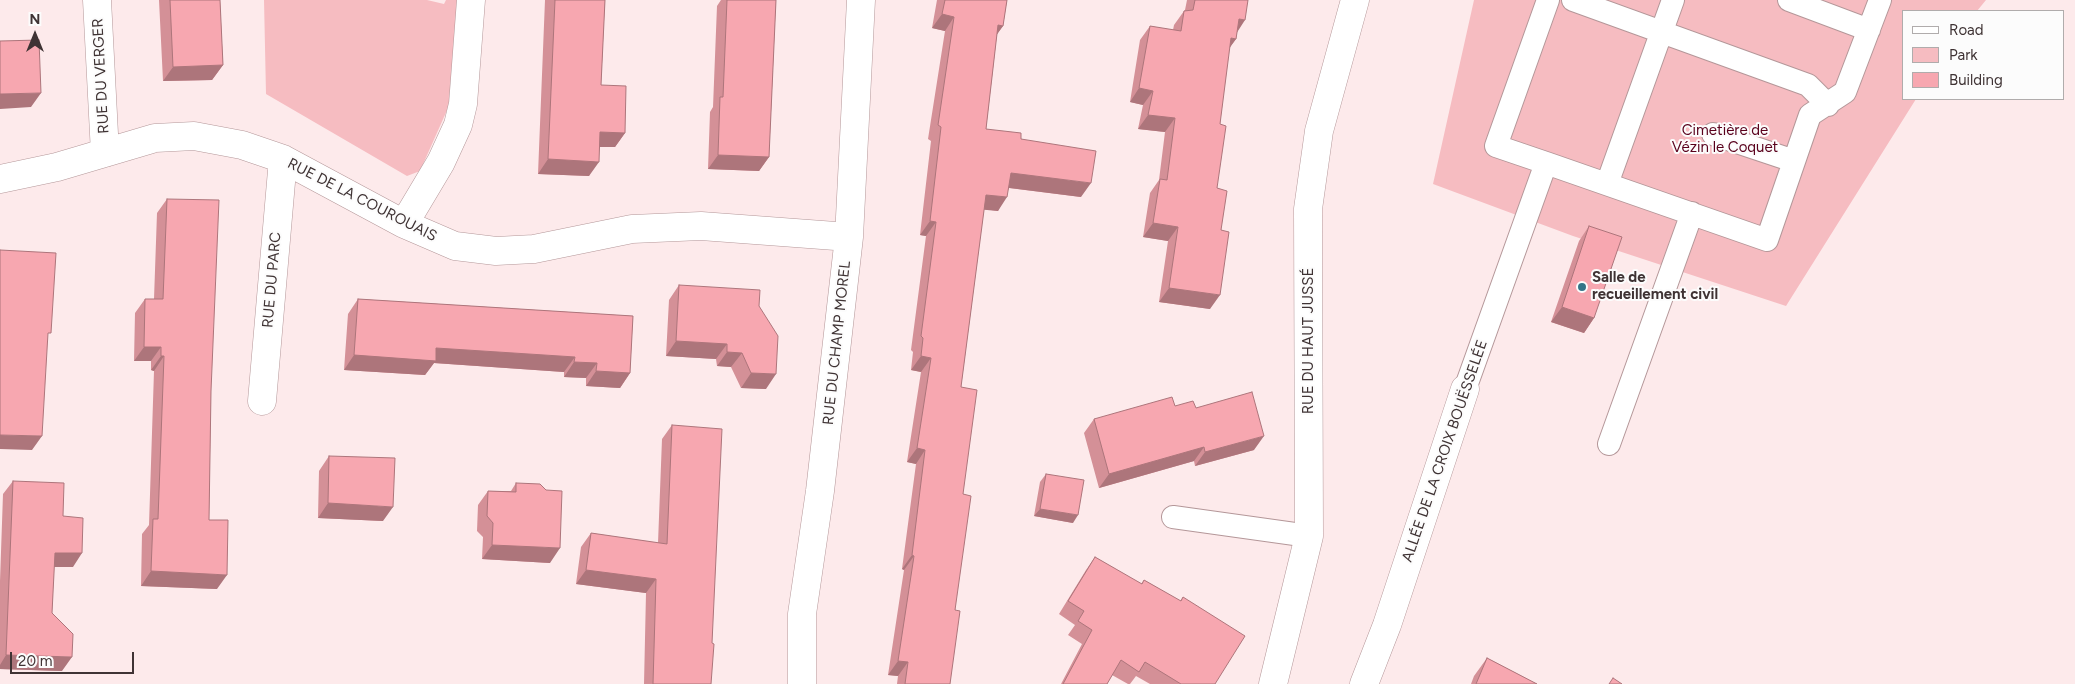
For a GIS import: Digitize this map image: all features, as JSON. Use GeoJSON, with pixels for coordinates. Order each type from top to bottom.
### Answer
{"type":"FeatureCollection","features":[{"type":"Feature","properties":{"kind":"street","name":"RUE DU VERGER"},"geometry":{"type":"LineString","coordinates":[[97,0],[105,153]]}},
{"type":"Feature","properties":{"kind":"street"},"geometry":{"type":"LineString","coordinates":[[404,224],[441,162],[458,125],[463,104],[471,0]]}},
{"type":"Feature","properties":{"kind":"street","name":"RUE DU CHAMP MOREL"},"geometry":{"type":"LineString","coordinates":[[802,684],[802,614],[820,491],[849,237],[860,0]]}},
{"type":"Feature","properties":{"kind":"street","name":"RUE DU HAUT JUSSÉ"},"geometry":{"type":"LineString","coordinates":[[1273,684],[1309,536],[1308,209],[1318,131],[1355,0]]}},
{"type":"Feature","properties":{"kind":"street","name":"RUE DE LA COUROUAIS"},"geometry":{"type":"LineString","coordinates":[[0,178],[57,167],[155,138],[194,136],[242,145],[283,159],[404,224],[456,246],[496,251],[534,249],[632,229],[701,226],[849,237]]}},
{"type":"Feature","properties":{"kind":"street","name":"RUE DU PARC"},"geometry":{"type":"LineString","coordinates":[[262,401],[283,159]]}},
{"type":"Feature","properties":{"kind":"street","name":"ALLÉE DE LA CROIX BOUËSSELÉE"},"geometry":{"type":"LineString","coordinates":[[1364,684],[1387,625],[1465,389]]}},
{"type":"Feature","properties":{"kind":"lane"},"geometry":{"type":"LineString","coordinates":[[1548,0],[1496,146],[1767,240],[1810,115],[1828,105],[1845,92],[1880,0]]}},
{"type":"Feature","properties":{"kind":"lane"},"geometry":{"type":"LineString","coordinates":[[1573,0],[1808,85],[1828,105]]}},
{"type":"Feature","properties":{"kind":"lane"},"geometry":{"type":"LineString","coordinates":[[1607,184],[1673,0]]}},
{"type":"Feature","properties":{"kind":"lane"},"geometry":{"type":"LineString","coordinates":[[1789,0],[1869,30]]}},
{"type":"Feature","properties":{"kind":"lane"},"geometry":{"type":"LineString","coordinates":[[1713,134],[1794,161]]}},
{"type":"Feature","properties":{"kind":"lane","name":"ALLÉE DE LA CROIX BOUËSSELÉE"},"geometry":{"type":"LineString","coordinates":[[1465,389],[1546,163]]}},
{"type":"Feature","properties":{"kind":"lane"},"geometry":{"type":"LineString","coordinates":[[1610,444],[1692,214]]}},
{"type":"Feature","properties":{"kind":"lane"},"geometry":{"type":"LineString","coordinates":[[1173,517],[1309,536]]}},
{"type":"Feature","properties":{"kind":"green space"},"geometry":{"type":"Polygon","coordinates":[[[264,0],[427,0],[444,4],[446,0],[461,0],[456,90],[420,171],[407,176],[266,94],[264,0]]]}},
{"type":"Feature","properties":{"kind":"green space","name":"Cimetière de Vézin le Coquet"},"geometry":{"type":"Polygon","coordinates":[[[1474,0],[1986,0],[1978,10],[1902,10],[1902,100],[1915,100],[1786,306],[1573,236],[1433,184],[1474,0]]]}},
{"type":"Feature","properties":{"kind":"building"},"geometry":{"type":"Polygon","coordinates":[[[170,0],[220,0],[223,65],[173,67],[170,0]]]}},
{"type":"Feature","properties":{"kind":"building"},"geometry":{"type":"Polygon","coordinates":[[[555,0],[605,0],[601,85],[626,86],[625,133],[600,132],[599,162],[548,159],[555,0]]]}},
{"type":"Feature","properties":{"kind":"building"},"geometry":{"type":"Polygon","coordinates":[[[727,0],[776,0],[769,157],[718,155],[720,97],[723,97],[727,0]]]}},
{"type":"Feature","properties":{"kind":"building"},"geometry":{"type":"Polygon","coordinates":[[[945,0],[1007,0],[1003,26],[998,25],[986,129],[1021,133],[1021,139],[1096,151],[1091,183],[1011,173],[1007,197],[986,195],[961,387],[977,390],[963,494],[971,496],[955,610],[960,611],[950,684],[905,684],[908,662],[898,661],[914,556],[912,555],[925,450],[917,448],[931,358],[921,356],[923,338],[921,336],[936,222],[930,221],[941,127],[938,125],[954,17],[942,14],[945,0]]]}},
{"type":"Feature","properties":{"kind":"building"},"geometry":{"type":"Polygon","coordinates":[[[1195,0],[1248,0],[1245,20],[1239,19],[1236,39],[1231,38],[1220,124],[1226,126],[1217,188],[1227,191],[1221,230],[1229,232],[1220,295],[1169,288],[1178,227],[1153,223],[1160,179],[1167,180],[1175,118],[1148,115],[1153,91],[1139,88],[1150,26],[1181,31],[1184,11],[1193,10],[1195,0]]]}},
{"type":"Feature","properties":{"kind":"building"},"geometry":{"type":"Polygon","coordinates":[[[39,40],[41,93],[0,94],[0,41],[39,40]]]}},
{"type":"Feature","properties":{"kind":"building"},"geometry":{"type":"Polygon","coordinates":[[[167,199],[219,200],[211,391],[209,520],[228,520],[227,575],[151,571],[153,519],[158,519],[164,356],[161,356],[161,347],[144,347],[145,299],[163,299],[167,199]]]}},
{"type":"Feature","properties":{"kind":"building","name":"Salle de recueillement civil"},"geometry":{"type":"Polygon","coordinates":[[[1589,226],[1622,237],[1594,318],[1562,307],[1589,226]]]}},
{"type":"Feature","properties":{"kind":"building"},"geometry":{"type":"Polygon","coordinates":[[[0,250],[56,253],[51,333],[48,333],[42,436],[0,435],[0,250]]]}},
{"type":"Feature","properties":{"kind":"building"},"geometry":{"type":"Polygon","coordinates":[[[679,285],[760,290],[759,306],[778,336],[776,374],[751,373],[742,353],[727,352],[727,344],[676,341],[679,285]]]}},
{"type":"Feature","properties":{"kind":"building"},"geometry":{"type":"Polygon","coordinates":[[[358,299],[633,316],[630,373],[596,371],[597,363],[574,362],[575,357],[436,348],[436,361],[354,355],[358,299]]]}},
{"type":"Feature","properties":{"kind":"building"},"geometry":{"type":"Polygon","coordinates":[[[1252,392],[1264,436],[1205,452],[1204,447],[1109,474],[1094,419],[1172,397],[1175,406],[1193,401],[1196,408],[1252,392]]]}},
{"type":"Feature","properties":{"kind":"building"},"geometry":{"type":"Polygon","coordinates":[[[672,425],[722,429],[711,684],[653,684],[656,579],[586,570],[591,533],[667,544],[672,425]]]}},
{"type":"Feature","properties":{"kind":"building"},"geometry":{"type":"Polygon","coordinates":[[[329,456],[395,458],[393,507],[328,503],[329,456]]]}},
{"type":"Feature","properties":{"kind":"building"},"geometry":{"type":"Polygon","coordinates":[[[1046,474],[1084,480],[1078,515],[1040,509],[1046,474]]]}},
{"type":"Feature","properties":{"kind":"building"},"geometry":{"type":"Polygon","coordinates":[[[13,481],[64,483],[63,516],[83,518],[82,553],[55,553],[52,613],[73,634],[72,657],[6,655],[13,481]]]}},
{"type":"Feature","properties":{"kind":"building"},"geometry":{"type":"Polygon","coordinates":[[[516,483],[540,484],[546,490],[562,491],[560,548],[492,545],[493,523],[487,516],[488,491],[516,492],[516,483]]]}},
{"type":"Feature","properties":{"kind":"building"},"geometry":{"type":"Polygon","coordinates":[[[1095,557],[1142,584],[1144,580],[1181,601],[1183,597],[1245,636],[1215,684],[1181,684],[1145,662],[1139,672],[1121,660],[1107,684],[1063,684],[1092,630],[1078,621],[1084,611],[1068,601],[1095,557]]]}},
{"type":"Feature","properties":{"kind":"building"},"geometry":{"type":"Polygon","coordinates":[[[1487,658],[1537,684],[1476,684],[1487,658]]]}},
{"type":"Feature","properties":{"kind":"building"},"geometry":{"type":"Polygon","coordinates":[[[1613,678],[1622,684],[1609,684],[1613,678]]]}},
{"type":"Feature","properties":{"kind":"place","name":"Salle de recueillement civil"},"geometry":{"type":"Point","coordinates":[1582,287]}}]}
